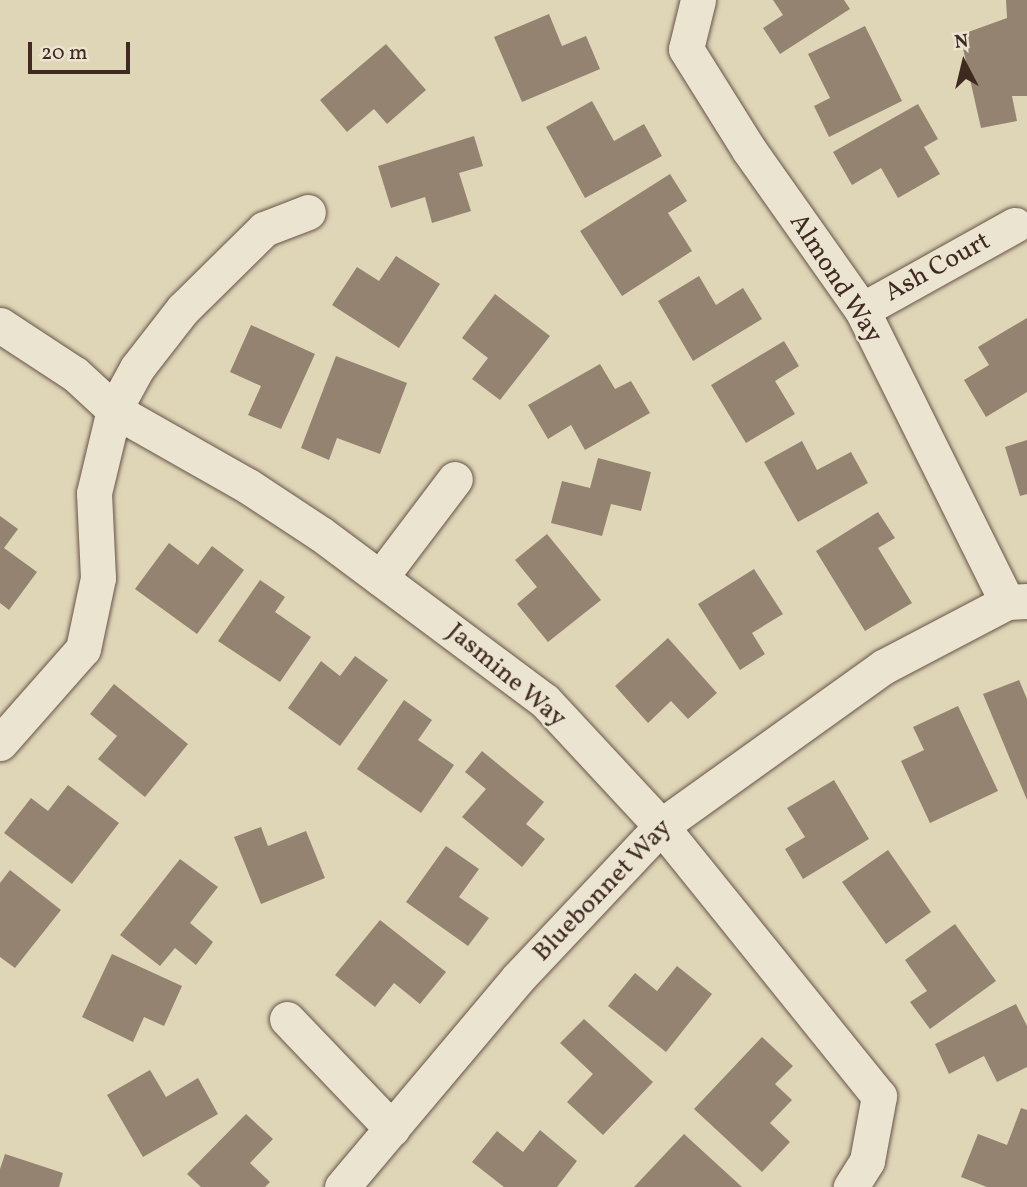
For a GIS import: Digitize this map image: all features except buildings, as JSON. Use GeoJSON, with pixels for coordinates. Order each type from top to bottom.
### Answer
{"type":"FeatureCollection","features":[{"type":"Feature","properties":{"kind":"street","name":"Almond Way"},"geometry":{"type":"LineString","coordinates":[[698,0],[686,49],[749,149],[862,310],[1017,602]]}},
{"type":"Feature","properties":{"kind":"street"},"geometry":{"type":"LineString","coordinates":[[0,743],[83,649],[98,578],[94,493],[114,410],[137,368],[183,309],[264,229],[308,212]]}},
{"type":"Feature","properties":{"kind":"street","name":"Ash Court"},"geometry":{"type":"LineString","coordinates":[[862,310],[1015,225]]}},
{"type":"Feature","properties":{"kind":"street","name":"Jasmine Way"},"geometry":{"type":"LineString","coordinates":[[0,325],[75,374],[114,410],[248,486],[380,578],[545,701],[661,826],[879,1097],[867,1161],[851,1187]]}},
{"type":"Feature","properties":{"kind":"street"},"geometry":{"type":"LineString","coordinates":[[380,578],[455,479]]}},
{"type":"Feature","properties":{"kind":"street","name":"Bluebonnet Way"},"geometry":{"type":"LineString","coordinates":[[342,1187],[518,978],[661,826],[883,667],[1017,602]]}},
{"type":"Feature","properties":{"kind":"street"},"geometry":{"type":"LineString","coordinates":[[286,1019],[392,1129]]}}]}
